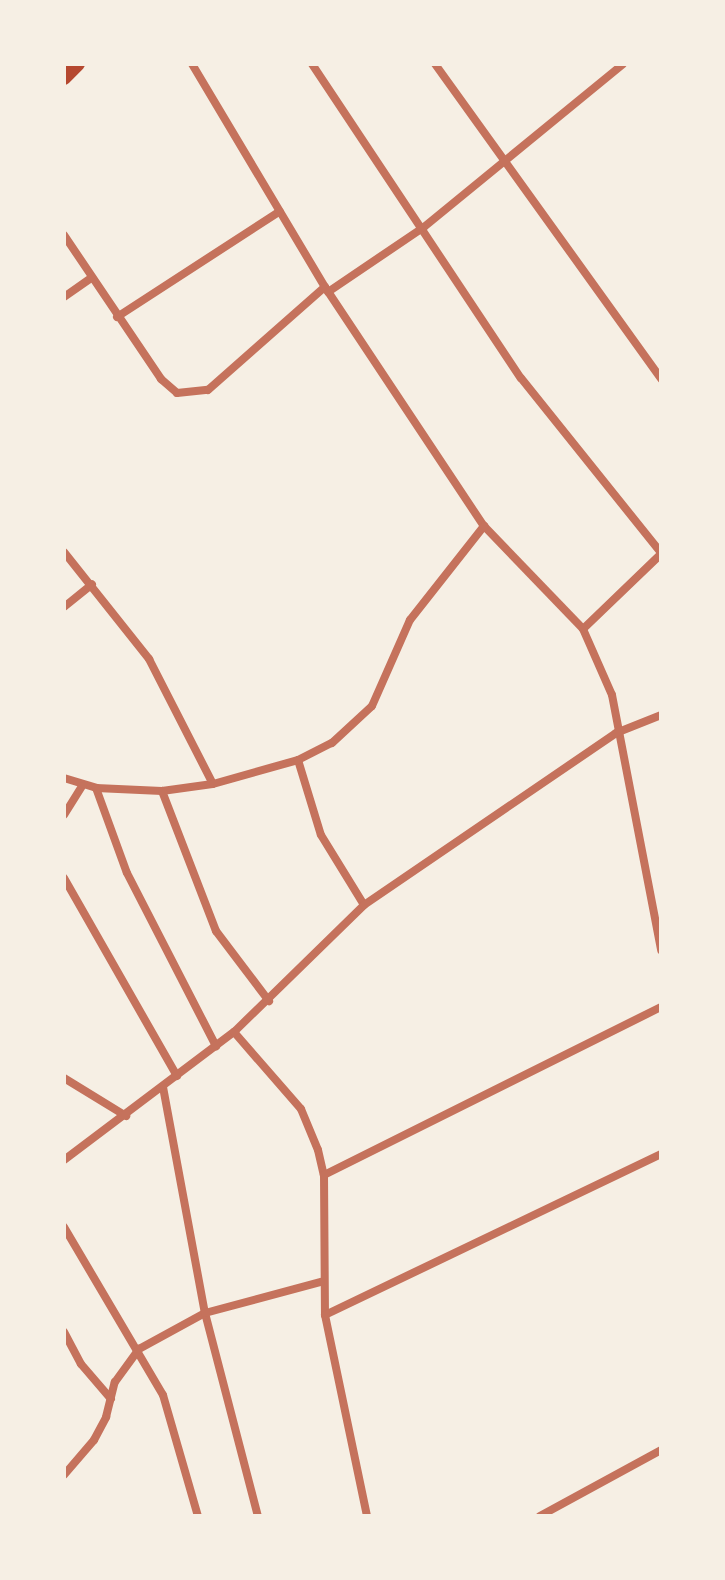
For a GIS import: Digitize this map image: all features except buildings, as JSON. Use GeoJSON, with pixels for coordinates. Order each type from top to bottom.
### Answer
{"type":"FeatureCollection","features":[{"type":"Feature","properties":{"kind":"main road"},"geometry":{"type":"LineString","coordinates":[[64,78],[78,64]]}},
{"type":"Feature","properties":{"kind":"street"},"geometry":{"type":"LineString","coordinates":[[192,64],[326,290],[484,526],[583,629],[612,695],[616,733],[661,950]]}},
{"type":"Feature","properties":{"kind":"street"},"geometry":{"type":"LineString","coordinates":[[312,64],[424,227],[521,378],[661,554],[583,629]]}},
{"type":"Feature","properties":{"kind":"street"},"geometry":{"type":"LineString","coordinates":[[435,64],[661,379]]}},
{"type":"Feature","properties":{"kind":"street"},"geometry":{"type":"LineString","coordinates":[[64,235],[90,279],[161,379],[177,393],[193,395],[226,375],[326,290],[424,227],[623,64]]}},
{"type":"Feature","properties":{"kind":"street"},"geometry":{"type":"LineString","coordinates":[[117,317],[280,211]]}},
{"type":"Feature","properties":{"kind":"street"},"geometry":{"type":"LineString","coordinates":[[64,297],[90,279]]}},
{"type":"Feature","properties":{"kind":"street"},"geometry":{"type":"LineString","coordinates":[[64,778],[96,788],[162,791],[213,784],[298,760],[332,743],[372,706],[410,620],[484,526]]}},
{"type":"Feature","properties":{"kind":"street"},"geometry":{"type":"LineString","coordinates":[[64,552],[149,659],[213,784]]}},
{"type":"Feature","properties":{"kind":"street"},"geometry":{"type":"LineString","coordinates":[[64,607],[92,584]]}},
{"type":"Feature","properties":{"kind":"street"},"geometry":{"type":"LineString","coordinates":[[64,1160],[234,1032],[364,905],[616,733],[661,715]]}},
{"type":"Feature","properties":{"kind":"street"},"geometry":{"type":"LineString","coordinates":[[298,760],[321,835],[364,905]]}},
{"type":"Feature","properties":{"kind":"street"},"geometry":{"type":"LineString","coordinates":[[64,815],[82,786]]}},
{"type":"Feature","properties":{"kind":"street"},"geometry":{"type":"LineString","coordinates":[[96,788],[127,873],[216,1046]]}},
{"type":"Feature","properties":{"kind":"street"},"geometry":{"type":"LineString","coordinates":[[162,791],[216,931],[269,1001]]}},
{"type":"Feature","properties":{"kind":"street"},"geometry":{"type":"LineString","coordinates":[[64,878],[177,1076]]}},
{"type":"Feature","properties":{"kind":"street"},"geometry":{"type":"LineString","coordinates":[[324,1175],[661,1007]]}},
{"type":"Feature","properties":{"kind":"street"},"geometry":{"type":"LineString","coordinates":[[234,1032],[301,1109],[324,1175],[321,1282],[325,1315],[367,1516]]}},
{"type":"Feature","properties":{"kind":"street"},"geometry":{"type":"LineString","coordinates":[[64,1078],[126,1116]]}},
{"type":"Feature","properties":{"kind":"street"},"geometry":{"type":"LineString","coordinates":[[163,1087],[205,1313],[258,1516]]}},
{"type":"Feature","properties":{"kind":"street"},"geometry":{"type":"LineString","coordinates":[[325,1315],[661,1154]]}},
{"type":"Feature","properties":{"kind":"street"},"geometry":{"type":"LineString","coordinates":[[64,1227],[139,1349],[171,1416],[198,1516]]}},
{"type":"Feature","properties":{"kind":"street"},"geometry":{"type":"LineString","coordinates":[[64,1475],[94,1440],[115,1382],[139,1349],[205,1313],[321,1282]]}},
{"type":"Feature","properties":{"kind":"street"},"geometry":{"type":"LineString","coordinates":[[64,1332],[81,1364],[111,1399]]}},
{"type":"Feature","properties":{"kind":"street"},"geometry":{"type":"LineString","coordinates":[[540,1516],[661,1450]]}}]}
